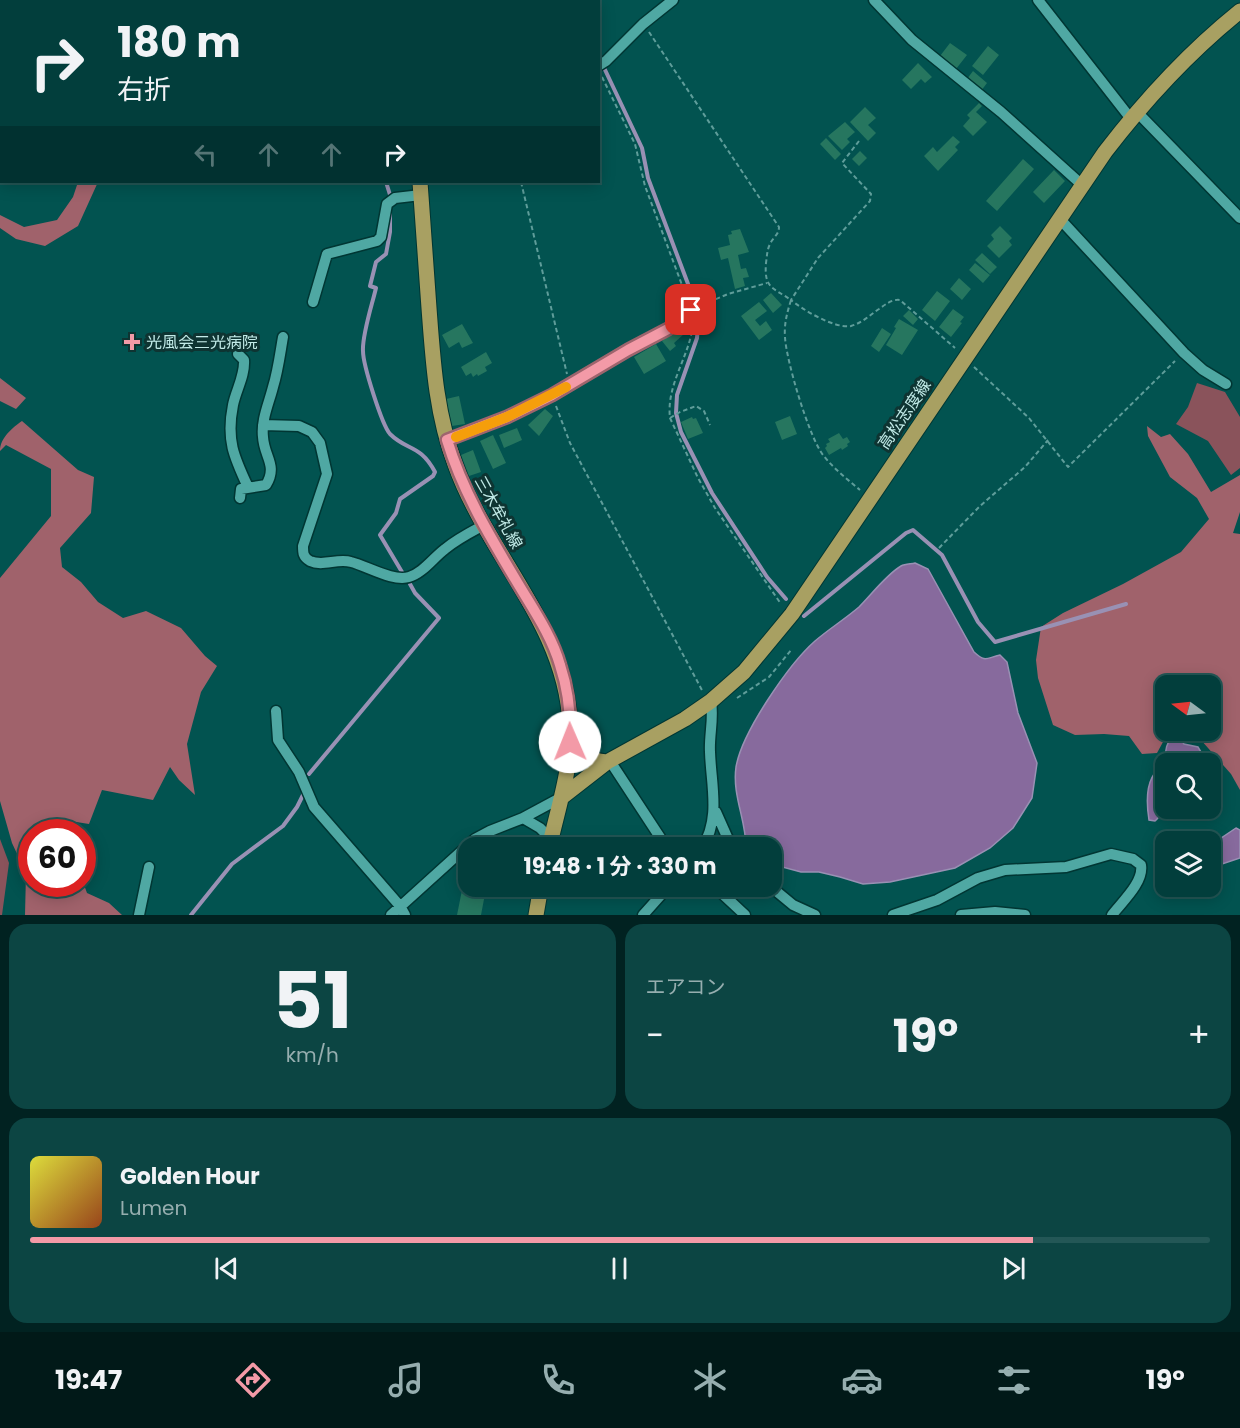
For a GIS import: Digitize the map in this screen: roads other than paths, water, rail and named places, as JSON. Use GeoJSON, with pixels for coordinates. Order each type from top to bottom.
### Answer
{"type":"FeatureCollection","features":[{"type":"Feature","properties":{"kind":"main road","name":"高松志度線"},"geometry":{"type":"LineString","coordinates":[[562,797],[608,761],[685,719],[711,701],[744,672],[792,614],[1081,184],[1134,116],[1199,47],[1240,11]]}},
{"type":"Feature","properties":{"kind":"main road","name":"三木牟礼線"},"geometry":{"type":"LineString","coordinates":[[420,188],[433,359],[438,402],[447,440],[463,486],[552,644],[560,664],[568,702],[571,724],[570,742],[562,797],[552,837]]}},
{"type":"Feature","properties":{"kind":"main road"},"geometry":{"type":"LineString","coordinates":[[568,702],[573,715],[573,742],[578,752],[593,760],[608,761]]}},
{"type":"Feature","properties":{"kind":"main road"},"geometry":{"type":"LineString","coordinates":[[536,915],[540,897]]}},
{"type":"Feature","properties":{"kind":"street"},"geometry":{"type":"LineString","coordinates":[[601,66],[643,24],[673,0]]}},
{"type":"Feature","properties":{"kind":"street"},"geometry":{"type":"LineString","coordinates":[[874,0],[912,40],[1001,112],[1081,184]]}},
{"type":"Feature","properties":{"kind":"street"},"geometry":{"type":"LineString","coordinates":[[1038,0],[1134,116],[1240,218]]}},
{"type":"Feature","properties":{"kind":"street"},"geometry":{"type":"LineString","coordinates":[[313,302],[327,254],[377,242],[381,237],[387,204],[395,198],[420,188]]}},
{"type":"Feature","properties":{"kind":"street"},"geometry":{"type":"LineString","coordinates":[[1059,218],[1184,353],[1203,370],[1226,384]]}},
{"type":"Feature","properties":{"kind":"street"},"geometry":{"type":"LineString","coordinates":[[447,440],[507,417],[552,395],[668,329],[695,308]]}},
{"type":"Feature","properties":{"kind":"street"},"geometry":{"type":"LineString","coordinates":[[240,498],[241,489],[266,485],[272,476],[272,468],[264,442],[263,425],[284,337]]}},
{"type":"Feature","properties":{"kind":"street"},"geometry":{"type":"LineString","coordinates":[[238,354],[244,360],[245,367],[233,406],[230,439],[233,454],[248,487]]}},
{"type":"Feature","properties":{"kind":"street"},"geometry":{"type":"LineString","coordinates":[[263,425],[299,426],[312,432],[320,442],[327,474],[303,546],[303,555],[308,560],[319,564],[350,561],[395,577],[408,578],[427,565],[445,548],[484,525]]}},
{"type":"Feature","properties":{"kind":"street"},"geometry":{"type":"LineString","coordinates":[[711,701],[713,712],[710,750],[715,807],[726,837]]}},
{"type":"Feature","properties":{"kind":"street"},"geometry":{"type":"LineString","coordinates":[[276,711],[278,740],[299,772],[315,807],[403,911]]}},
{"type":"Feature","properties":{"kind":"street"},"geometry":{"type":"LineString","coordinates":[[608,761],[660,837]]}},
{"type":"Feature","properties":{"kind":"street"},"geometry":{"type":"LineString","coordinates":[[391,915],[403,911],[476,839],[524,818],[562,797]]}},
{"type":"Feature","properties":{"kind":"street"},"geometry":{"type":"LineString","coordinates":[[707,837],[713,823],[715,807]]}},
{"type":"Feature","properties":{"kind":"street"},"geometry":{"type":"LineString","coordinates":[[524,818],[540,828],[546,837]]}},
{"type":"Feature","properties":{"kind":"street"},"geometry":{"type":"LineString","coordinates":[[893,915],[938,900],[978,878],[1005,870],[1066,867],[1111,854],[1133,859],[1141,865],[1142,872],[1112,915]]}},
{"type":"Feature","properties":{"kind":"street"},"geometry":{"type":"LineString","coordinates":[[140,915],[149,867]]}},
{"type":"Feature","properties":{"kind":"street"},"geometry":{"type":"LineString","coordinates":[[782,896],[793,905],[815,915]]}},
{"type":"Feature","properties":{"kind":"street"},"geometry":{"type":"LineString","coordinates":[[643,915],[659,897]]}},
{"type":"Feature","properties":{"kind":"street"},"geometry":{"type":"LineString","coordinates":[[726,897],[745,915]]}},
{"type":"Feature","properties":{"kind":"street"},"geometry":{"type":"LineString","coordinates":[[961,915],[995,912],[1025,915]]}},
{"type":"Feature","properties":{"kind":"waterway"},"geometry":{"type":"LineString","coordinates":[[600,59],[642,148],[648,178],[699,313],[697,338],[677,395],[676,413],[681,432],[712,493],[767,577],[786,599]]}},
{"type":"Feature","properties":{"kind":"waterway"},"geometry":{"type":"LineString","coordinates":[[386,183],[391,198]]}},
{"type":"Feature","properties":{"kind":"waterway"},"geometry":{"type":"LineString","coordinates":[[390,211],[390,232],[386,254],[376,262],[370,286],[376,288],[364,337],[364,358],[369,381],[390,434],[419,452],[435,472],[433,476],[400,499],[396,513],[380,535],[402,572]]}},
{"type":"Feature","properties":{"kind":"waterway"},"geometry":{"type":"LineString","coordinates":[[804,616],[906,533],[913,530],[942,555],[978,622],[995,642],[1126,604]]}},
{"type":"Feature","properties":{"kind":"waterway"},"geometry":{"type":"LineString","coordinates":[[309,774],[439,618],[415,593],[410,584]]}},
{"type":"Feature","properties":{"kind":"waterway"},"geometry":{"type":"LineString","coordinates":[[191,915],[232,864],[283,826],[304,793]]}},
{"type":"Feature","properties":{"kind":"place","name":"光風会三光病院"},"geometry":{"type":"Point","coordinates":[132,342]}}]}
